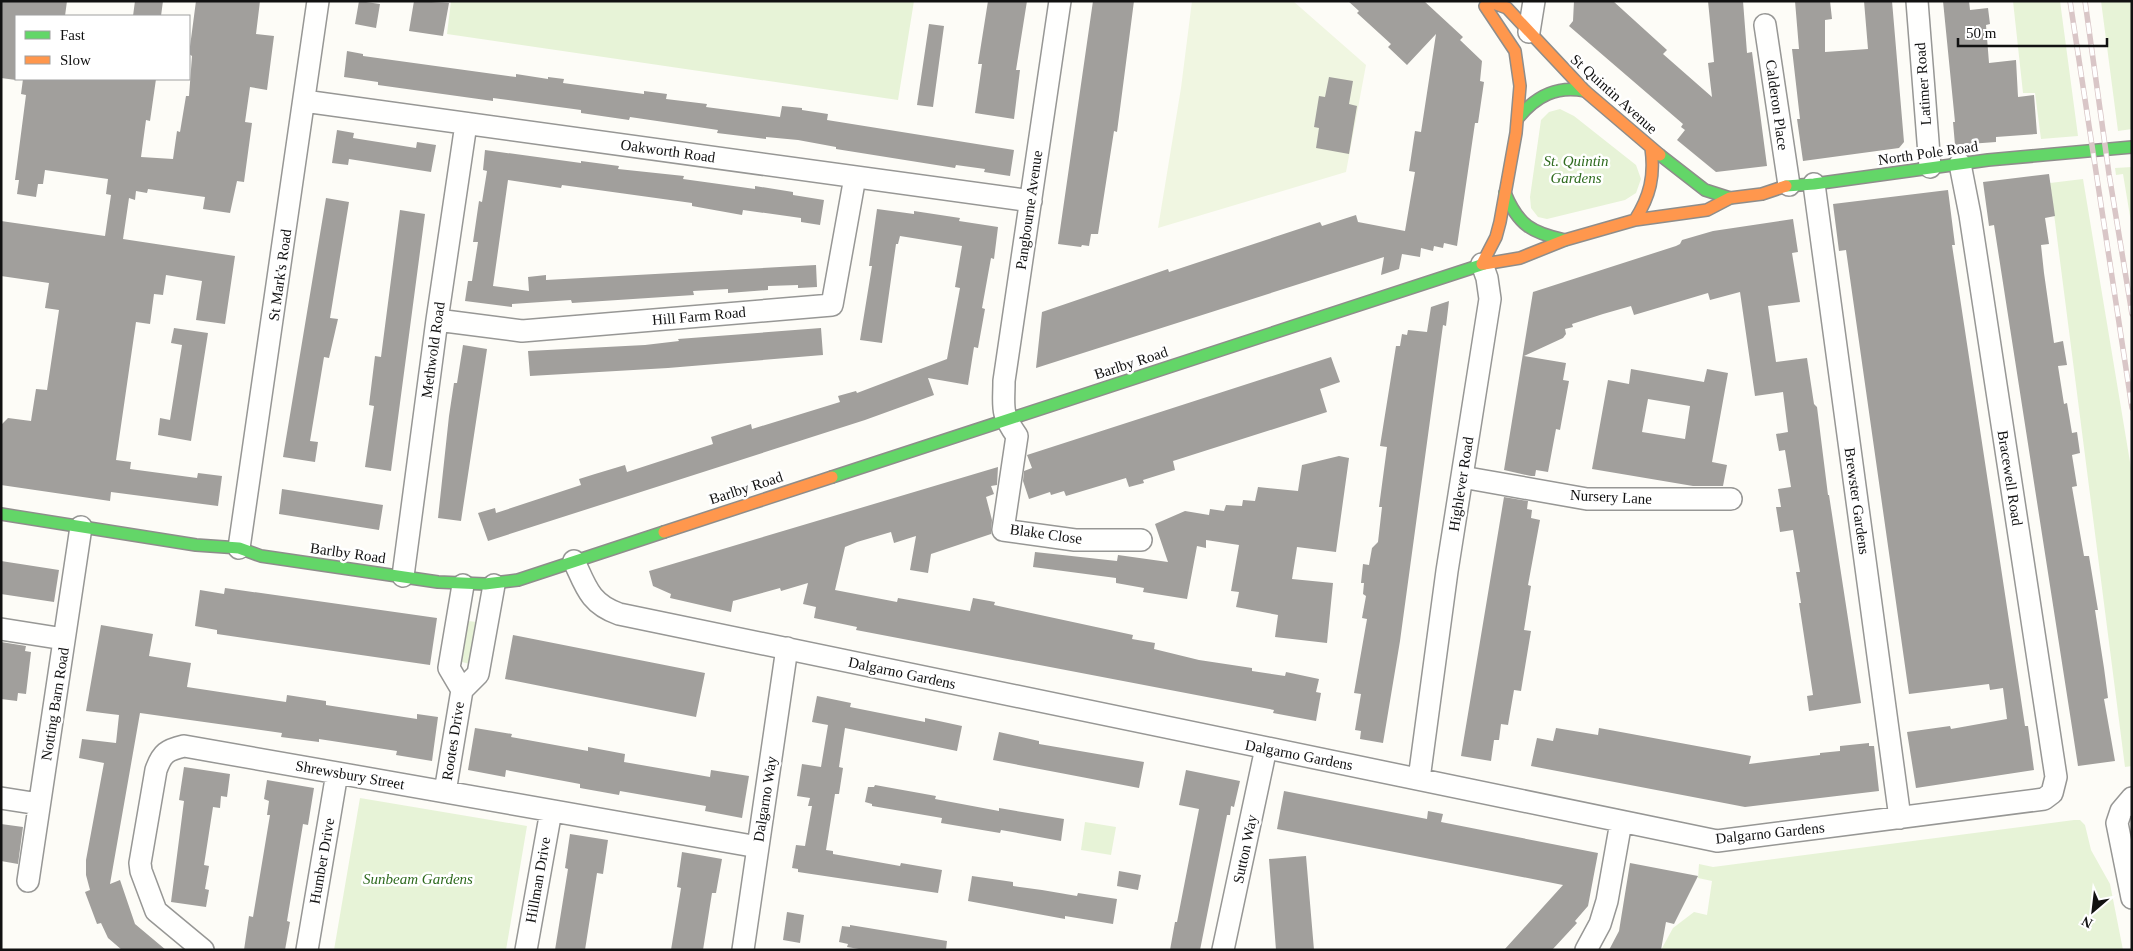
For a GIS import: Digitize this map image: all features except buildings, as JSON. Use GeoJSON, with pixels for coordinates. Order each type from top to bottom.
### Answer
{"type":"FeatureCollection","features":[{"type":"Feature","properties":{"kind":"street","name":"St Mark's Road"},"geometry":{"type":"LineString","coordinates":[[239,548],[318,1]]}},
{"type":"Feature","properties":{"kind":"street","name":"Pangbourne Avenue"},"geometry":{"type":"LineString","coordinates":[[1005,419],[1003,404],[1004,381],[1060,1]]}},
{"type":"Feature","properties":{"kind":"street"},"geometry":{"type":"LineString","coordinates":[[1482,264],[1495,238],[1505,193],[1518,118],[1519,87],[1517,58],[1513,45],[1489,16],[1483,1]]}},
{"type":"Feature","properties":{"kind":"street","name":"St Quintin Avenue"},"geometry":{"type":"LineString","coordinates":[[1488,1],[1507,8],[1585,91],[1651,148],[1704,190],[1730,198]]}},
{"type":"Feature","properties":{"kind":"street"},"geometry":{"type":"LineString","coordinates":[[1529,32],[1534,1]]}},
{"type":"Feature","properties":{"kind":"street","name":"Latimer Road"},"geometry":{"type":"LineString","coordinates":[[1918,1],[1930,167]]}},
{"type":"Feature","properties":{"kind":"street","name":"Calderon Place"},"geometry":{"type":"LineString","coordinates":[[1765,25],[1789,185]]}},
{"type":"Feature","properties":{"kind":"street"},"geometry":{"type":"LineString","coordinates":[[1518,118],[1535,99],[1550,92],[1564,87],[1585,91]]}},
{"type":"Feature","properties":{"kind":"street","name":"Oakworth Road"},"geometry":{"type":"LineString","coordinates":[[304,102],[1031,201]]}},
{"type":"Feature","properties":{"kind":"street","name":"Methwold Road"},"geometry":{"type":"LineString","coordinates":[[403,576],[437,320],[466,124]]}},
{"type":"Feature","properties":{"kind":"street","name":"North Pole Road"},"geometry":{"type":"LineString","coordinates":[[1730,198],[1762,194],[1789,185],[1814,184],[1930,167],[2132,147]]}},
{"type":"Feature","properties":{"kind":"street"},"geometry":{"type":"LineString","coordinates":[[1635,220],[1648,199],[1651,189],[1655,168],[1651,148]]}},
{"type":"Feature","properties":{"kind":"street","name":"Bracewell Road"},"geometry":{"type":"LineString","coordinates":[[1960,164],[1970,215],[2056,777],[2052,793]]}},
{"type":"Feature","properties":{"kind":"street","name":"Hill Farm Road"},"geometry":{"type":"LineString","coordinates":[[437,320],[522,331],[832,305],[855,177]]}},
{"type":"Feature","properties":{"kind":"street","name":"Brewster Gardens"},"geometry":{"type":"LineString","coordinates":[[1814,184],[1900,818]]}},
{"type":"Feature","properties":{"kind":"street"},"geometry":{"type":"LineString","coordinates":[[1505,193],[1516,217],[1527,228],[1543,236],[1565,240]]}},
{"type":"Feature","properties":{"kind":"street"},"geometry":{"type":"LineString","coordinates":[[1482,264],[1520,258],[1565,240],[1635,220],[1707,210],[1730,198]]}},
{"type":"Feature","properties":{"kind":"street","name":"Barlby Road"},"geometry":{"type":"LineString","coordinates":[[1,514],[196,545],[239,548],[261,556],[463,585],[494,585],[518,580],[1482,264]]}},
{"type":"Feature","properties":{"kind":"street","name":"Highlever Road"},"geometry":{"type":"LineString","coordinates":[[1419,779],[1447,571],[1490,298],[1482,264]]}},
{"type":"Feature","properties":{"kind":"street","name":"Blake Close"},"geometry":{"type":"LineString","coordinates":[[1005,419],[1017,436],[1003,530],[1075,540],[1142,540]]}},
{"type":"Feature","properties":{"kind":"street","name":"Nursery Lane"},"geometry":{"type":"LineString","coordinates":[[1462,477],[1587,499],[1731,499]]}},
{"type":"Feature","properties":{"kind":"street","name":"Notting Barn Road"},"geometry":{"type":"LineString","coordinates":[[28,881],[81,527]]}},
{"type":"Feature","properties":{"kind":"street","name":"Dalgarno Gardens"},"geometry":{"type":"LineString","coordinates":[[574,561],[596,603],[606,610],[619,614],[1717,841],[2044,799],[2052,793]]}},
{"type":"Feature","properties":{"kind":"street","name":"Rootes Drive"},"geometry":{"type":"LineString","coordinates":[[462,690],[449,668],[463,585]]}},
{"type":"Feature","properties":{"kind":"street","name":"Rootes Drive"},"geometry":{"type":"LineString","coordinates":[[444,792],[462,690],[478,674],[494,585]]}},
{"type":"Feature","properties":{"kind":"street"},"geometry":{"type":"LineString","coordinates":[[1,629],[64,639]]}},
{"type":"Feature","properties":{"kind":"street","name":"Dalgarno Way"},"geometry":{"type":"LineString","coordinates":[[743,950],[787,648]]}},
{"type":"Feature","properties":{"kind":"street","name":"Shrewsbury Street"},"geometry":{"type":"LineString","coordinates":[[203,950],[156,911],[141,871],[140,863],[156,770],[162,755],[169,749],[184,746],[758,847]]}},
{"type":"Feature","properties":{"kind":"street","name":"Sutton Way"},"geometry":{"type":"LineString","coordinates":[[1224,950],[1266,748]]}},
{"type":"Feature","properties":{"kind":"street","name":"Humber Drive"},"geometry":{"type":"LineString","coordinates":[[307,950],[338,773]]}},
{"type":"Feature","properties":{"kind":"street"},"geometry":{"type":"LineString","coordinates":[[1,798],[39,804]]}},
{"type":"Feature","properties":{"kind":"street"},"geometry":{"type":"LineString","coordinates":[[2132,798],[2121,810],[2117,823],[2132,898]]}},
{"type":"Feature","properties":{"kind":"street","name":"Hillman Drive"},"geometry":{"type":"LineString","coordinates":[[526,950],[551,810]]}},
{"type":"Feature","properties":{"kind":"street"},"geometry":{"type":"LineString","coordinates":[[1586,950],[1600,924],[1607,901],[1621,822]]}},
{"type":"Feature","properties":{"kind":"green space"},"geometry":{"type":"Polygon","coordinates":[[[451,1],[914,1],[898,100],[447,34],[451,1]]]}},
{"type":"Feature","properties":{"kind":"green space"},"geometry":{"type":"Polygon","coordinates":[[[1192,1],[1293,1],[1366,65],[1346,172],[1158,228],[1181,88],[1192,1]]]}},
{"type":"Feature","properties":{"kind":"green space"},"geometry":{"type":"Polygon","coordinates":[[[2013,1],[2060,1],[2078,136],[2041,139],[2035,93],[2023,93],[2013,1]]]}},
{"type":"Feature","properties":{"kind":"green space"},"geometry":{"type":"Polygon","coordinates":[[[2101,1],[2132,1],[2132,129],[2118,131],[2101,1]]]}},
{"type":"Feature","properties":{"kind":"green space","name":"St. Quintin Gardens"},"geometry":{"type":"Polygon","coordinates":[[[1560,109],[1574,116],[1636,165],[1641,179],[1636,193],[1625,200],[1547,219],[1538,217],[1531,208],[1530,197],[1541,120],[1549,112],[1560,109]]]}},
{"type":"Feature","properties":{"kind":"green space"},"geometry":{"type":"Polygon","coordinates":[[[2132,167],[2132,228],[2123,174],[2116,175],[2115,168],[2132,167]]]}},
{"type":"Feature","properties":{"kind":"green space"},"geometry":{"type":"Polygon","coordinates":[[[2083,179],[2132,474],[2132,766],[2125,767],[2050,183],[2083,179]]]}},
{"type":"Feature","properties":{"kind":"green space"},"geometry":{"type":"Polygon","coordinates":[[[468,621],[477,622],[470,664],[462,662],[468,621]]]}},
{"type":"Feature","properties":{"kind":"green space","name":"Sunbeam Gardens"},"geometry":{"type":"Polygon","coordinates":[[[360,798],[527,826],[506,950],[334,950],[360,798]]]}},
{"type":"Feature","properties":{"kind":"green space"},"geometry":{"type":"Polygon","coordinates":[[[2080,820],[2085,825],[2091,850],[2110,884],[2123,950],[1661,950],[1673,928],[1694,912],[1707,915],[1712,881],[1698,878],[1699,864],[1713,867],[2080,820]]]}},
{"type":"Feature","properties":{"kind":"green space"},"geometry":{"type":"Polygon","coordinates":[[[1085,822],[1116,827],[1111,855],[1081,850],[1085,822]]]}},
{"type":"Feature","properties":{"kind":"railway"},"geometry":{"type":"LineString","coordinates":[[2070,1],[2132,408]]}},
{"type":"Feature","properties":{"kind":"railway"},"geometry":{"type":"LineString","coordinates":[[2085,1],[2109,174],[2132,314]]}},
{"type":"Feature","properties":{"kind":"traffic: fast"},"geometry":{"type":"LineString","coordinates":[[1518,118],[1532,104],[1548,94],[1565,90],[1585,91]]}},
{"type":"Feature","properties":{"kind":"traffic: fast"},"geometry":{"type":"LineString","coordinates":[[1786,186],[1814,184],[1988,160],[2132,147]]}},
{"type":"Feature","properties":{"kind":"traffic: fast"},"geometry":{"type":"LineString","coordinates":[[1660,155],[1705,190],[1730,198]]}},
{"type":"Feature","properties":{"kind":"traffic: fast"},"geometry":{"type":"LineString","coordinates":[[1505,193],[1515,213],[1528,226],[1544,234],[1565,240]]}},
{"type":"Feature","properties":{"kind":"traffic: fast"},"geometry":{"type":"LineString","coordinates":[[832,477],[1484,264]]}},
{"type":"Feature","properties":{"kind":"traffic: fast"},"geometry":{"type":"LineString","coordinates":[[1,514],[196,545],[239,548],[261,556],[438,582],[485,584],[518,580],[664,532]]}},
{"type":"Feature","properties":{"kind":"traffic: slow"},"geometry":{"type":"LineString","coordinates":[[1488,1],[1507,8],[1585,91],[1660,155]]}},
{"type":"Feature","properties":{"kind":"traffic: slow"},"geometry":{"type":"LineString","coordinates":[[1482,264],[1496,237],[1500,222],[1516,133],[1520,86],[1515,51],[1485,6]]}},
{"type":"Feature","properties":{"kind":"traffic: slow"},"geometry":{"type":"LineString","coordinates":[[1635,220],[1650,186],[1652,177],[1651,148]]}},
{"type":"Feature","properties":{"kind":"traffic: slow"},"geometry":{"type":"LineString","coordinates":[[1484,264],[1520,258],[1565,240],[1635,220],[1707,210],[1730,198],[1762,194],[1786,186]]}},
{"type":"Feature","properties":{"kind":"traffic: slow"},"geometry":{"type":"LineString","coordinates":[[664,532],[832,477]]}}]}
